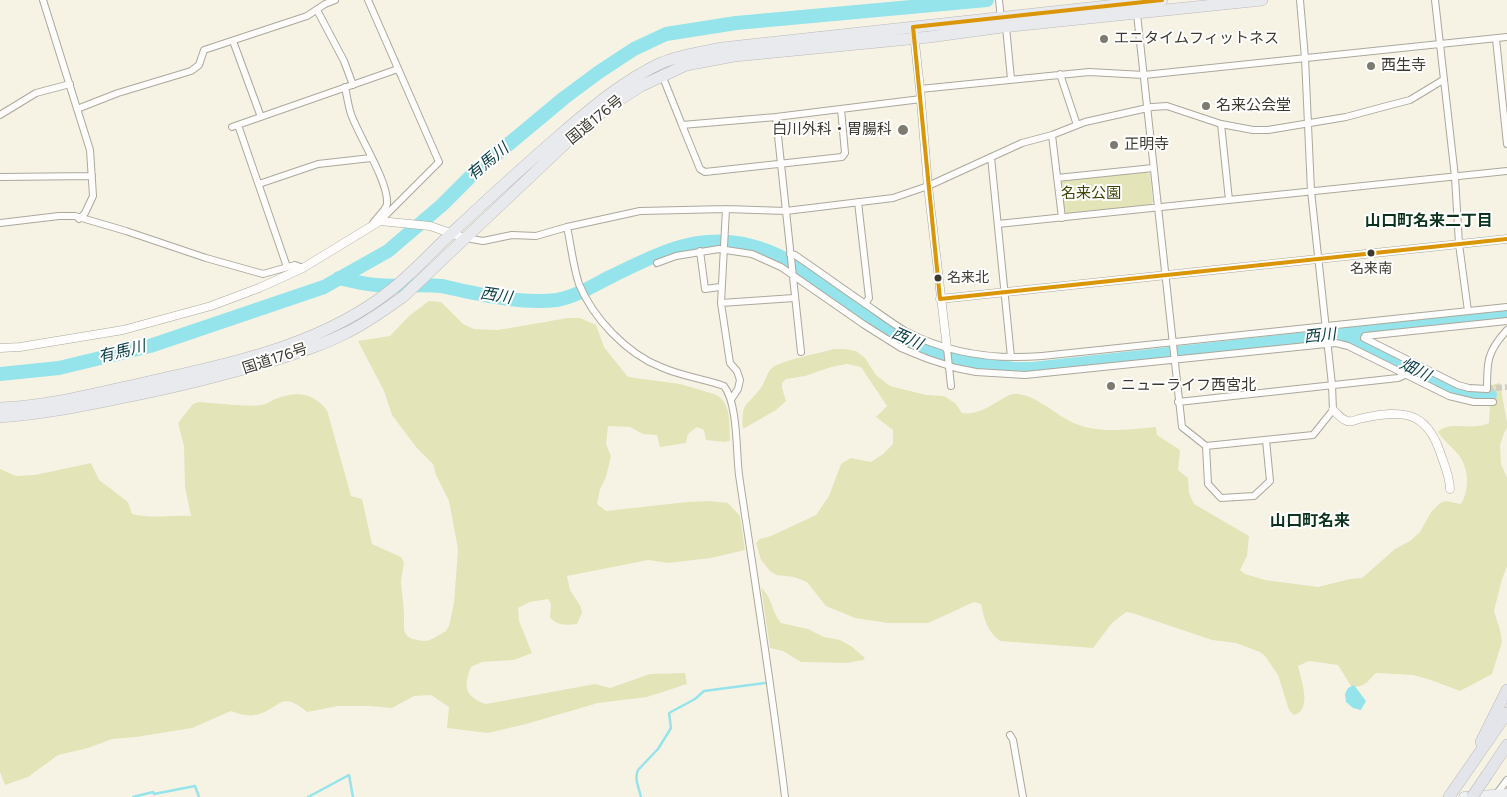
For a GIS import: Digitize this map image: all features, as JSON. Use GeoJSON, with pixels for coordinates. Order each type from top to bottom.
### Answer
{"type":"FeatureCollection","features":[{"type":"Feature","properties":{"kind":"highway","name":"国道176号"},"geometry":{"type":"LineString","coordinates":[[0,417],[23,416],[72,408],[164,389],[234,372],[306,350],[346,333],[404,296],[568,142],[608,107],[641,86],[686,65],[734,56],[1162,0]]}},
{"type":"Feature","properties":{"kind":"highway","name":"国道176号"},"geometry":{"type":"LineString","coordinates":[[1003,21],[1137,14],[1262,0]]}},
{"type":"Feature","properties":{"kind":"highway","name":"国道176号"},"geometry":{"type":"LineString","coordinates":[[0,408],[104,392],[230,363],[287,346],[324,332],[348,320],[372,304],[411,273],[495,192],[583,115],[613,91],[663,63],[690,54],[722,48],[914,33]]}},
{"type":"Feature","properties":{"kind":"highway"},"geometry":{"type":"LineString","coordinates":[[1463,779],[1507,690]]}},
{"type":"Feature","properties":{"kind":"highway"},"geometry":{"type":"LineString","coordinates":[[1450,797],[1507,713]]}},
{"type":"Feature","properties":{"kind":"highway"},"geometry":{"type":"LineString","coordinates":[[1472,797],[1507,745]]}},
{"type":"Feature","properties":{"kind":"main road"},"geometry":{"type":"LineString","coordinates":[[1464,797],[1507,794]]}},
{"type":"Feature","properties":{"kind":"street"},"geometry":{"type":"LineString","coordinates":[[43,0],[90,150],[93,196],[85,213],[79,219]]}},
{"type":"Feature","properties":{"kind":"street"},"geometry":{"type":"LineString","coordinates":[[77,110],[118,93],[191,71],[199,65],[204,50],[307,16],[335,0]]}},
{"type":"Feature","properties":{"kind":"street"},"geometry":{"type":"LineString","coordinates":[[0,348],[20,347],[123,330],[211,306],[274,282],[303,268],[380,221],[439,162],[368,0]]}},
{"type":"Feature","properties":{"kind":"street"},"geometry":{"type":"LineString","coordinates":[[999,0],[1012,79]]}},
{"type":"Feature","properties":{"kind":"street"},"geometry":{"type":"LineString","coordinates":[[1137,14],[1178,402],[1182,427],[1206,446],[1313,435],[1333,410],[1328,342],[1311,191],[1300,0]]}},
{"type":"Feature","properties":{"kind":"street"},"geometry":{"type":"LineString","coordinates":[[1435,0],[1455,177],[1459,244],[1468,311]]}},
{"type":"Feature","properties":{"kind":"street"},"geometry":{"type":"LineString","coordinates":[[316,10],[344,61],[353,85]]}},
{"type":"Feature","properties":{"kind":"street"},"geometry":{"type":"LineString","coordinates":[[914,33],[928,186],[951,386]]}},
{"type":"Feature","properties":{"kind":"street"},"geometry":{"type":"LineString","coordinates":[[920,89],[1089,72],[1144,75],[1507,37]]}},
{"type":"Feature","properties":{"kind":"street"},"geometry":{"type":"LineString","coordinates":[[1496,39],[1507,144]]}},
{"type":"Feature","properties":{"kind":"street"},"geometry":{"type":"LineString","coordinates":[[233,41],[261,117]]}},
{"type":"Feature","properties":{"kind":"street"},"geometry":{"type":"LineString","coordinates":[[287,267],[259,184],[235,126],[398,69]]}},
{"type":"Feature","properties":{"kind":"street"},"geometry":{"type":"LineString","coordinates":[[1060,74],[1077,125]]}},
{"type":"Feature","properties":{"kind":"street"},"geometry":{"type":"LineString","coordinates":[[662,75],[700,169],[705,172],[842,156],[845,153],[841,109]]}},
{"type":"Feature","properties":{"kind":"street"},"geometry":{"type":"LineString","coordinates":[[380,221],[430,226],[465,238],[483,241],[512,235],[536,236],[567,227],[640,211],[726,209],[786,211],[893,198],[928,186],[1022,143],[1052,135],[1085,122],[1167,106],[1221,124],[1259,130],[1346,117],[1410,100],[1443,80]]}},
{"type":"Feature","properties":{"kind":"street"},"geometry":{"type":"LineString","coordinates":[[0,115],[36,93],[70,84]]}},
{"type":"Feature","properties":{"kind":"street"},"geometry":{"type":"LineString","coordinates":[[345,87],[351,114],[376,166],[386,197],[387,205],[376,217],[372,226]]}},
{"type":"Feature","properties":{"kind":"street"},"geometry":{"type":"LineString","coordinates":[[682,125],[776,117],[921,99]]}},
{"type":"Feature","properties":{"kind":"street"},"geometry":{"type":"LineString","coordinates":[[776,117],[801,352]]}},
{"type":"Feature","properties":{"kind":"street"},"geometry":{"type":"LineString","coordinates":[[1221,124],[1229,200]]}},
{"type":"Feature","properties":{"kind":"street"},"geometry":{"type":"LineString","coordinates":[[1052,135],[1062,218]]}},
{"type":"Feature","properties":{"kind":"street"},"geometry":{"type":"LineString","coordinates":[[991,157],[1011,357]]}},
{"type":"Feature","properties":{"kind":"street"},"geometry":{"type":"LineString","coordinates":[[259,184],[318,164],[371,158]]}},
{"type":"Feature","properties":{"kind":"street"},"geometry":{"type":"LineString","coordinates":[[1057,178],[1153,168]]}},
{"type":"Feature","properties":{"kind":"street"},"geometry":{"type":"LineString","coordinates":[[998,224],[1507,171]]}},
{"type":"Feature","properties":{"kind":"street"},"geometry":{"type":"LineString","coordinates":[[0,177],[92,176]]}},
{"type":"Feature","properties":{"kind":"street"},"geometry":{"type":"LineString","coordinates":[[858,202],[868,298],[865,304]]}},
{"type":"Feature","properties":{"kind":"street"},"geometry":{"type":"LineString","coordinates":[[726,209],[720,303],[730,363],[740,380],[738,389],[732,398]]}},
{"type":"Feature","properties":{"kind":"street"},"geometry":{"type":"LineString","coordinates":[[0,223],[75,216],[79,219],[126,231],[206,258],[264,274],[295,265],[303,268]]}},
{"type":"Feature","properties":{"kind":"street"},"geometry":{"type":"LineString","coordinates":[[567,227],[578,282],[585,296],[613,335],[660,367],[724,386],[732,398],[738,467],[774,708],[785,797]]}},
{"type":"Feature","properties":{"kind":"street"},"geometry":{"type":"LineString","coordinates":[[940,299],[1507,239]]}},
{"type":"Feature","properties":{"kind":"street"},"geometry":{"type":"LineString","coordinates":[[657,263],[676,256],[700,251],[723,250],[759,256],[781,267],[901,348],[949,366],[976,372],[1025,375],[1328,342],[1342,343],[1457,398],[1474,402],[1493,402]]}},
{"type":"Feature","properties":{"kind":"street"},"geometry":{"type":"LineString","coordinates":[[700,251],[705,289],[720,287]]}},
{"type":"Feature","properties":{"kind":"street"},"geometry":{"type":"LineString","coordinates":[[790,254],[795,255],[906,331],[947,348],[978,354],[1011,357],[1042,356],[1172,343],[1507,307]]}},
{"type":"Feature","properties":{"kind":"street"},"geometry":{"type":"LineString","coordinates":[[720,303],[794,298]]}},
{"type":"Feature","properties":{"kind":"street"},"geometry":{"type":"LineString","coordinates":[[1507,321],[1365,336],[1364,338],[1413,365],[1458,385],[1468,388],[1487,389],[1487,368],[1490,352],[1507,330]]}},
{"type":"Feature","properties":{"kind":"street"},"geometry":{"type":"LineString","coordinates":[[1178,402],[1398,378],[1408,374],[1413,365]]}},
{"type":"Feature","properties":{"kind":"street"},"geometry":{"type":"LineString","coordinates":[[1333,410],[1345,420],[1352,422],[1382,414],[1402,414],[1425,424],[1438,446],[1450,482],[1450,489]]}},
{"type":"Feature","properties":{"kind":"street"},"geometry":{"type":"LineString","coordinates":[[1206,446],[1208,484],[1221,498],[1254,496],[1270,481],[1266,440]]}},
{"type":"Feature","properties":{"kind":"street"},"geometry":{"type":"LineString","coordinates":[[1010,735],[1013,740],[1023,797]]}},
{"type":"Feature","properties":{"kind":"street"},"geometry":{"type":"LineString","coordinates":[[1495,796],[1507,780]]}},
{"type":"Feature","properties":{"kind":"green space","name":"名来公園"},"geometry":{"type":"Polygon","coordinates":[[[1144,171],[1150,174],[1153,202],[1150,205],[1067,214],[1064,211],[1061,183],[1064,179],[1144,171]]]}},
{"type":"Feature","properties":{"kind":"green space"},"geometry":{"type":"Polygon","coordinates":[[[429,301],[441,302],[463,324],[474,329],[498,330],[568,318],[580,318],[596,325],[604,347],[628,377],[680,384],[714,394],[724,402],[727,407],[730,441],[706,440],[704,430],[697,427],[688,434],[686,443],[660,447],[657,435],[643,434],[630,427],[608,426],[606,444],[611,456],[597,504],[606,511],[687,502],[709,501],[728,503],[740,516],[745,550],[711,558],[668,563],[648,560],[567,576],[570,590],[581,607],[582,613],[577,624],[562,624],[552,620],[550,617],[551,604],[548,599],[530,602],[518,608],[519,621],[532,653],[514,660],[482,662],[471,667],[467,680],[470,694],[486,704],[595,684],[610,688],[650,674],[685,673],[687,684],[647,697],[598,703],[488,733],[447,728],[449,707],[431,695],[414,696],[392,708],[338,706],[307,712],[298,705],[285,701],[263,713],[245,715],[231,711],[192,728],[112,739],[88,748],[58,755],[28,777],[5,785],[0,772],[0,469],[16,476],[35,475],[91,463],[99,480],[128,502],[132,514],[154,517],[191,516],[185,487],[184,446],[178,423],[193,404],[199,402],[263,405],[283,396],[297,394],[310,396],[327,410],[351,496],[362,499],[372,544],[401,557],[404,562],[401,581],[404,630],[407,636],[424,641],[430,640],[446,631],[449,626],[454,603],[458,549],[449,501],[436,475],[433,464],[416,447],[392,415],[384,391],[358,341],[390,336],[409,316],[429,301]]]}},
{"type":"Feature","properties":{"kind":"green space"},"geometry":{"type":"Polygon","coordinates":[[[833,349],[856,351],[865,358],[876,375],[890,386],[926,395],[944,396],[955,403],[962,413],[979,411],[1007,396],[1019,394],[1034,399],[1069,421],[1086,427],[1116,430],[1156,427],[1157,435],[1180,450],[1178,470],[1188,478],[1189,493],[1194,504],[1249,536],[1247,556],[1240,570],[1245,574],[1265,580],[1318,587],[1362,578],[1395,549],[1410,541],[1420,532],[1431,512],[1440,503],[1446,501],[1461,504],[1466,492],[1466,472],[1458,454],[1438,432],[1451,426],[1478,426],[1489,423],[1491,385],[1500,383],[1507,423],[1507,428],[1500,445],[1501,464],[1507,478],[1507,567],[1494,611],[1502,642],[1492,674],[1460,691],[1413,675],[1376,673],[1365,684],[1355,687],[1351,686],[1338,665],[1309,661],[1298,666],[1303,686],[1304,701],[1300,712],[1294,715],[1289,710],[1278,675],[1260,652],[1236,643],[1212,640],[1132,613],[1126,612],[1112,623],[1093,648],[1000,641],[987,624],[981,604],[974,602],[928,623],[888,623],[855,618],[826,606],[807,582],[794,577],[776,575],[770,571],[761,560],[756,543],[760,539],[771,536],[816,515],[829,496],[841,464],[851,458],[871,462],[893,444],[893,430],[876,417],[887,406],[861,367],[847,364],[831,367],[805,376],[786,379],[782,383],[782,388],[786,401],[776,410],[743,429],[743,414],[744,409],[761,388],[772,368],[792,360],[833,349]]]}},
{"type":"Feature","properties":{"kind":"green space"},"geometry":{"type":"Polygon","coordinates":[[[761,587],[768,596],[775,614],[781,623],[808,629],[824,637],[840,640],[851,646],[865,658],[847,663],[801,662],[783,651],[770,648],[761,587]]]}},
{"type":"Feature","properties":{"kind":"water"},"geometry":{"type":"Polygon","coordinates":[[[1354,685],[1366,701],[1361,710],[1353,708],[1346,702],[1345,694],[1348,688],[1354,685]]]}},
{"type":"Feature","properties":{"kind":"waterway","name":"有馬川"},"geometry":{"type":"LineString","coordinates":[[0,374],[59,368],[150,346],[324,287],[388,251],[442,205],[474,173],[564,98],[599,72],[634,49],[666,34],[736,23],[987,0]]}},
{"type":"Feature","properties":{"kind":"waterway","name":"西川"},"geometry":{"type":"LineString","coordinates":[[339,278],[376,285],[441,286],[516,300],[557,300],[576,294],[629,268],[672,250],[693,244],[715,241],[737,243],[760,248],[785,259],[890,333],[960,361],[1014,369],[1032,369],[1507,316]]}},
{"type":"Feature","properties":{"kind":"waterway","name":"畑川"},"geometry":{"type":"LineString","coordinates":[[1343,335],[1464,394],[1490,395]]}},
{"type":"Feature","properties":{"kind":"waterway"},"geometry":{"type":"LineString","coordinates":[[641,797],[637,773],[658,749],[671,728],[669,713],[695,699],[704,691],[765,683]]}},
{"type":"Feature","properties":{"kind":"waterway"},"geometry":{"type":"LineString","coordinates":[[308,797],[349,775],[353,797]]}},
{"type":"Feature","properties":{"kind":"waterway"},"geometry":{"type":"LineString","coordinates":[[133,797],[195,786],[199,797]]}},
{"type":"Feature","properties":{"kind":"tunnel"},"geometry":{"type":"LineString","coordinates":[[1487,389],[1507,387]]}},
{"type":"Feature","properties":{"kind":"transit line"},"geometry":{"type":"LineString","coordinates":[[1162,0],[913,27],[940,299],[1507,239]]}},
{"type":"Feature","properties":{"kind":"place","name":"エニタイムフィットネス"},"geometry":{"type":"Point","coordinates":[1104,39]}},
{"type":"Feature","properties":{"kind":"place","name":"西生寺"},"geometry":{"type":"Point","coordinates":[1371,66]}},
{"type":"Feature","properties":{"kind":"place","name":"名来公会堂"},"geometry":{"type":"Point","coordinates":[1206,106]}},
{"type":"Feature","properties":{"kind":"place","name":"白川外科・胃腸科"},"geometry":{"type":"Point","coordinates":[903,130]}},
{"type":"Feature","properties":{"kind":"place","name":"正明寺"},"geometry":{"type":"Point","coordinates":[1114,145]}},
{"type":"Feature","properties":{"kind":"place","name":"名来南"},"geometry":{"type":"Point","coordinates":[1371,253]}},
{"type":"Feature","properties":{"kind":"place","name":"名来北"},"geometry":{"type":"Point","coordinates":[938,278]}},
{"type":"Feature","properties":{"kind":"place","name":"ニューライフ西宮北"},"geometry":{"type":"Point","coordinates":[1111,386]}},
{"type":"Feature","properties":{"kind":"district","name":"山口町名来二丁目"},"geometry":{"type":"Point","coordinates":[1429,221]}},
{"type":"Feature","properties":{"kind":"district","name":"山口町名来"},"geometry":{"type":"Point","coordinates":[1310,521]}}]}
